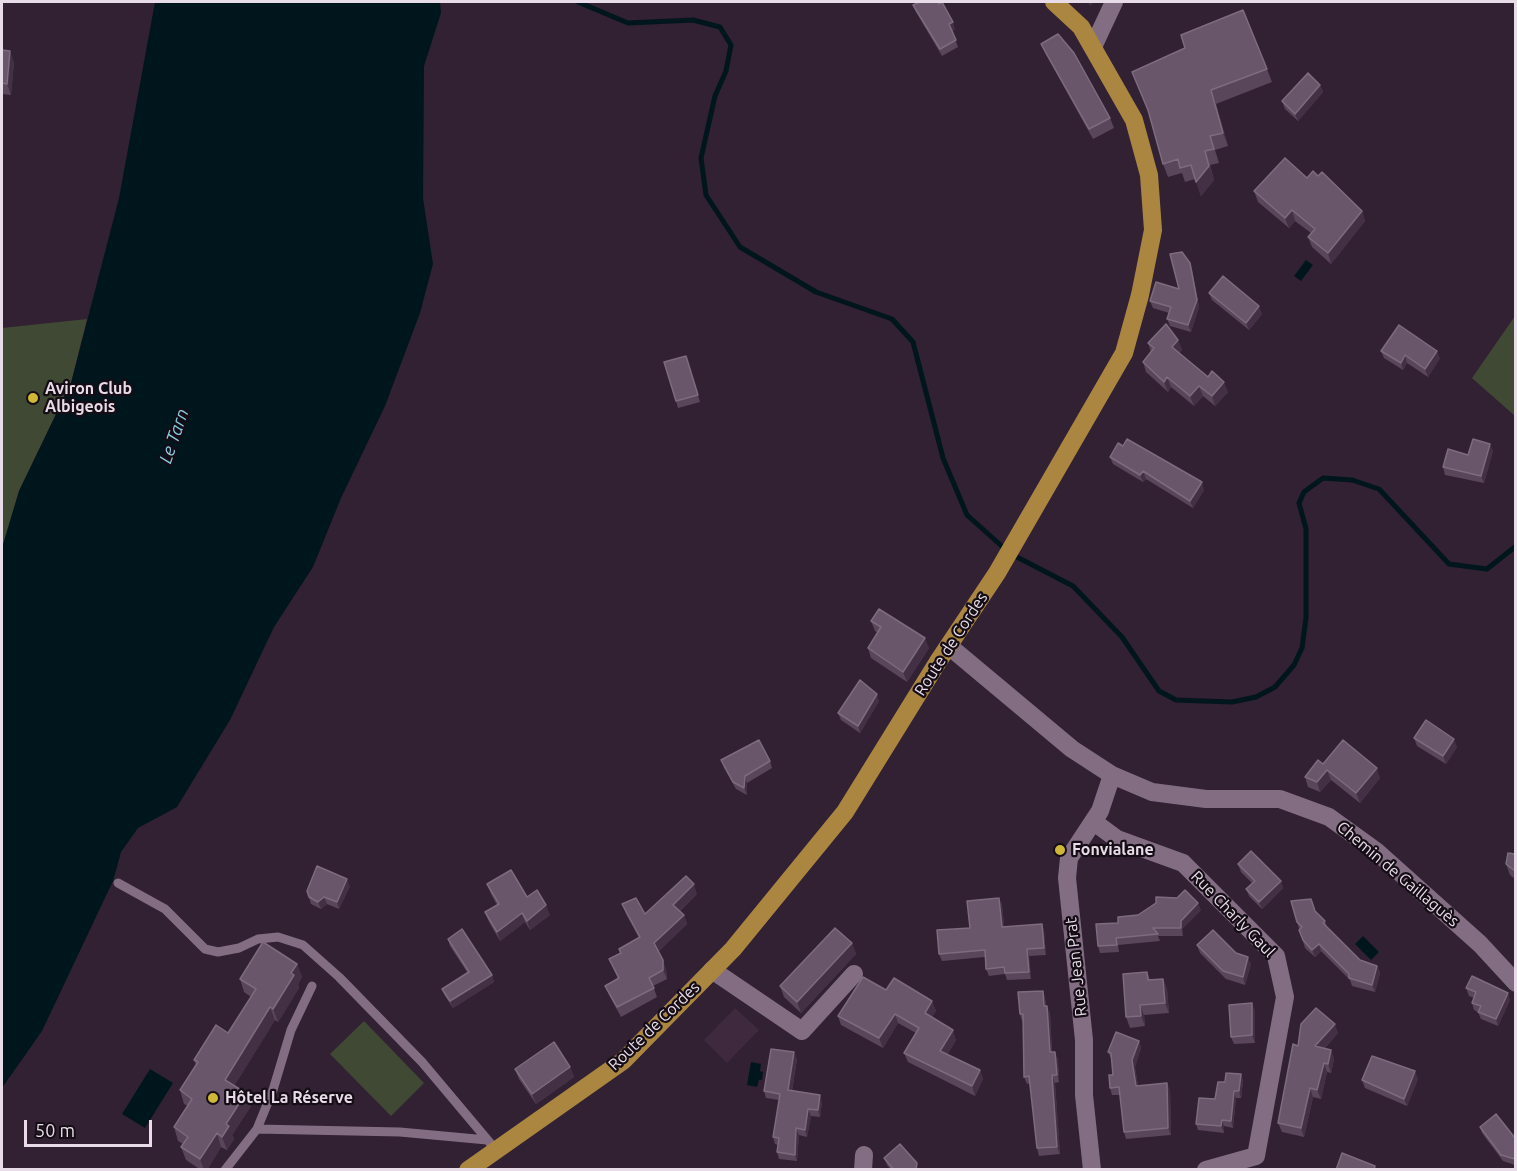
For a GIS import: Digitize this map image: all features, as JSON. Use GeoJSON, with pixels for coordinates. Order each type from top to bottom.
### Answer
{"type":"FeatureCollection","features":[{"type":"Feature","properties":{"kind":"main road","name":"Route de Cordes"},"geometry":{"type":"LineString","coordinates":[[468,1170],[492,1145],[623,1061],[733,949],[845,812],[997,573],[1124,353],[1140,295],[1153,230],[1149,175],[1134,120],[1081,27],[1054,2]]}},
{"type":"Feature","properties":{"kind":"street"},"geometry":{"type":"LineString","coordinates":[[1093,46],[1114,2]]}},
{"type":"Feature","properties":{"kind":"street","name":"Chemin de Gaillaguès"},"geometry":{"type":"LineString","coordinates":[[950,647],[1072,750],[1112,775],[1152,792],[1206,799],[1280,799],[1329,817],[1376,851],[1472,936],[1515,983]]}},
{"type":"Feature","properties":{"kind":"street","name":"Rue Jean Prat"},"geometry":{"type":"LineString","coordinates":[[1092,1170],[1084,1095],[1084,1040],[1066,878],[1069,858],[1094,822],[1112,775]]}},
{"type":"Feature","properties":{"kind":"street","name":"Rue Charly Gaul"},"geometry":{"type":"LineString","coordinates":[[1094,822],[1117,839],[1184,863],[1276,956],[1285,998],[1256,1156],[1206,1170]]}},
{"type":"Feature","properties":{"kind":"street"},"geometry":{"type":"LineString","coordinates":[[712,970],[802,1031],[854,974]]}},
{"type":"Feature","properties":{"kind":"lane"},"geometry":{"type":"LineString","coordinates":[[118,883],[165,909],[205,949],[218,951],[239,948],[258,939],[278,937],[303,945],[339,977],[422,1062],[492,1145]]}},
{"type":"Feature","properties":{"kind":"lane"},"geometry":{"type":"LineString","coordinates":[[225,1170],[257,1129],[273,1090],[291,1030],[312,986]]}},
{"type":"Feature","properties":{"kind":"lane"},"geometry":{"type":"LineString","coordinates":[[257,1129],[400,1132],[492,1145]]}},
{"type":"Feature","properties":{"kind":"shaded area"},"geometry":{"type":"Polygon","coordinates":[[[735,1008],[759,1030],[727,1063],[704,1040],[735,1008]]]}},
{"type":"Feature","properties":{"kind":"green space"},"geometry":{"type":"Polygon","coordinates":[[[1515,316],[1515,416],[1472,378],[1515,316]]]}},
{"type":"Feature","properties":{"kind":"green space","name":"Aviron Club Albigeois"},"geometry":{"type":"Polygon","coordinates":[[[87,319],[71,383],[19,491],[2,548],[2,328],[87,319]]]}},
{"type":"Feature","properties":{"kind":"green space"},"geometry":{"type":"Polygon","coordinates":[[[364,1021],[424,1083],[391,1116],[330,1054],[364,1021]]]}},
{"type":"Feature","properties":{"kind":"water","name":"Le Tarn"},"geometry":{"type":"Polygon","coordinates":[[[155,2],[440,2],[441,13],[424,66],[423,198],[433,264],[420,313],[385,406],[341,498],[313,567],[274,627],[230,720],[177,807],[138,828],[121,852],[113,881],[42,1031],[2,1088],[2,548],[19,491],[71,383],[119,198],[155,2]]]}},
{"type":"Feature","properties":{"kind":"water"},"geometry":{"type":"Polygon","coordinates":[[[1306,260],[1313,265],[1301,281],[1294,276],[1306,260]]]}},
{"type":"Feature","properties":{"kind":"water"},"geometry":{"type":"Polygon","coordinates":[[[1363,936],[1379,952],[1371,960],[1355,944],[1363,936]]]}},
{"type":"Feature","properties":{"kind":"water"},"geometry":{"type":"Polygon","coordinates":[[[751,1062],[761,1064],[760,1071],[763,1072],[762,1080],[759,1080],[757,1087],[747,1085],[751,1062]]]}},
{"type":"Feature","properties":{"kind":"water"},"geometry":{"type":"Polygon","coordinates":[[[150,1069],[173,1083],[145,1128],[122,1114],[150,1069]]]}},
{"type":"Feature","properties":{"kind":"building"},"geometry":{"type":"Polygon","coordinates":[[[920,2],[938,2],[939,4],[942,2],[953,22],[949,24],[956,40],[940,49],[913,5],[920,2]]]}},
{"type":"Feature","properties":{"kind":"building"},"geometry":{"type":"Polygon","coordinates":[[[1243,10],[1267,69],[1211,90],[1223,133],[1210,136],[1214,149],[1205,151],[1209,166],[1196,182],[1191,165],[1180,168],[1178,159],[1163,164],[1148,110],[1132,72],[1185,48],[1181,35],[1243,10]]]}},
{"type":"Feature","properties":{"kind":"building"},"geometry":{"type":"Polygon","coordinates":[[[1058,34],[1074,53],[1110,118],[1089,129],[1041,44],[1058,34]]]}},
{"type":"Feature","properties":{"kind":"building"},"geometry":{"type":"Polygon","coordinates":[[[2,50],[10,51],[7,84],[2,83],[2,50]]]}},
{"type":"Feature","properties":{"kind":"building"},"geometry":{"type":"Polygon","coordinates":[[[1308,73],[1320,85],[1295,114],[1282,101],[1308,73]]]}},
{"type":"Feature","properties":{"kind":"building"},"geometry":{"type":"Polygon","coordinates":[[[1285,158],[1307,178],[1313,171],[1318,176],[1322,172],[1362,211],[1328,253],[1308,237],[1315,229],[1292,210],[1285,218],[1254,191],[1285,158]]]}},
{"type":"Feature","properties":{"kind":"building"},"geometry":{"type":"Polygon","coordinates":[[[1182,252],[1190,263],[1197,300],[1188,325],[1167,319],[1171,307],[1150,301],[1156,282],[1179,289],[1170,254],[1182,252]]]}},
{"type":"Feature","properties":{"kind":"building"},"geometry":{"type":"Polygon","coordinates":[[[1223,276],[1259,306],[1246,323],[1209,293],[1223,276]]]}},
{"type":"Feature","properties":{"kind":"building"},"geometry":{"type":"Polygon","coordinates":[[[1166,324],[1178,340],[1172,347],[1208,377],[1212,371],[1224,382],[1212,396],[1199,386],[1190,396],[1167,377],[1164,382],[1143,362],[1154,348],[1148,343],[1166,324]]]}},
{"type":"Feature","properties":{"kind":"building"},"geometry":{"type":"Polygon","coordinates":[[[1399,325],[1437,351],[1425,369],[1405,355],[1401,363],[1381,351],[1399,325]]]}},
{"type":"Feature","properties":{"kind":"building"},"geometry":{"type":"Polygon","coordinates":[[[686,356],[698,395],[676,401],[664,362],[686,356]]]}},
{"type":"Feature","properties":{"kind":"building"},"geometry":{"type":"Polygon","coordinates":[[[1127,439],[1202,482],[1190,501],[1143,471],[1140,475],[1110,457],[1118,443],[1123,446],[1127,439]]]}},
{"type":"Feature","properties":{"kind":"building"},"geometry":{"type":"Polygon","coordinates":[[[1473,439],[1490,444],[1481,476],[1443,467],[1448,449],[1468,455],[1473,439]]]}},
{"type":"Feature","properties":{"kind":"building"},"geometry":{"type":"Polygon","coordinates":[[[879,609],[925,638],[903,672],[868,648],[881,627],[871,621],[879,609]]]}},
{"type":"Feature","properties":{"kind":"building"},"geometry":{"type":"Polygon","coordinates":[[[860,680],[877,694],[858,726],[838,713],[860,680]]]}},
{"type":"Feature","properties":{"kind":"building"},"geometry":{"type":"Polygon","coordinates":[[[1426,720],[1454,739],[1443,756],[1414,738],[1426,720]]]}},
{"type":"Feature","properties":{"kind":"building"},"geometry":{"type":"Polygon","coordinates":[[[759,740],[770,761],[745,776],[744,788],[733,782],[721,760],[759,740]]]}},
{"type":"Feature","properties":{"kind":"building"},"geometry":{"type":"Polygon","coordinates":[[[1343,740],[1377,768],[1356,793],[1327,770],[1317,782],[1305,777],[1318,760],[1323,764],[1343,740]]]}},
{"type":"Feature","properties":{"kind":"building"},"geometry":{"type":"Polygon","coordinates":[[[1251,851],[1281,881],[1259,902],[1246,889],[1255,881],[1238,864],[1251,851]]]}},
{"type":"Feature","properties":{"kind":"building"},"geometry":{"type":"Polygon","coordinates":[[[1508,853],[1515,854],[1515,871],[1506,864],[1508,853]]]}},
{"type":"Feature","properties":{"kind":"building"},"geometry":{"type":"Polygon","coordinates":[[[317,866],[347,879],[337,902],[324,897],[318,902],[309,897],[307,891],[317,866]]]}},
{"type":"Feature","properties":{"kind":"building"},"geometry":{"type":"Polygon","coordinates":[[[511,870],[527,897],[537,890],[546,905],[527,921],[522,913],[497,932],[485,912],[499,904],[487,884],[511,870]]]}},
{"type":"Feature","properties":{"kind":"building"},"geometry":{"type":"Polygon","coordinates":[[[686,876],[694,884],[673,905],[684,915],[654,943],[663,960],[663,970],[649,978],[654,988],[617,1007],[605,986],[619,978],[609,959],[621,953],[619,949],[640,937],[622,904],[636,898],[645,914],[686,876]]]}},
{"type":"Feature","properties":{"kind":"building"},"geometry":{"type":"Polygon","coordinates":[[[1185,890],[1198,903],[1181,921],[1181,928],[1153,928],[1158,934],[1116,938],[1117,945],[1098,946],[1096,924],[1118,923],[1118,917],[1138,915],[1156,903],[1156,897],[1177,898],[1185,890]]]}},
{"type":"Feature","properties":{"kind":"building"},"geometry":{"type":"Polygon","coordinates":[[[999,898],[1002,927],[1042,924],[1044,948],[1027,949],[1029,972],[1005,973],[1004,967],[986,969],[985,950],[939,954],[937,930],[970,928],[967,901],[999,898]]]}},
{"type":"Feature","properties":{"kind":"building"},"geometry":{"type":"Polygon","coordinates":[[[1311,899],[1315,911],[1325,921],[1323,923],[1360,960],[1377,966],[1372,985],[1349,978],[1349,974],[1319,944],[1312,950],[1303,940],[1299,930],[1302,927],[1297,922],[1291,901],[1311,899]]]}},
{"type":"Feature","properties":{"kind":"building"},"geometry":{"type":"Polygon","coordinates":[[[835,928],[852,943],[797,1002],[780,986],[835,928]]]}},
{"type":"Feature","properties":{"kind":"building"},"geometry":{"type":"Polygon","coordinates":[[[462,929],[492,975],[450,1001],[442,989],[469,972],[448,939],[462,929]]]}},
{"type":"Feature","properties":{"kind":"building"},"geometry":{"type":"Polygon","coordinates":[[[1213,930],[1236,953],[1248,957],[1243,977],[1223,971],[1197,945],[1213,930]]]}},
{"type":"Feature","properties":{"kind":"building"},"geometry":{"type":"Polygon","coordinates":[[[263,942],[297,964],[291,973],[294,975],[273,1009],[270,1007],[225,1080],[246,1093],[226,1124],[229,1126],[222,1137],[217,1133],[200,1159],[181,1147],[188,1137],[174,1127],[192,1099],[180,1090],[198,1062],[194,1060],[216,1025],[228,1033],[256,989],[240,979],[263,942]]]}},
{"type":"Feature","properties":{"kind":"building"},"geometry":{"type":"Polygon","coordinates":[[[1147,972],[1148,980],[1163,979],[1165,1003],[1140,1005],[1141,1016],[1126,1017],[1123,974],[1147,972]]]}},
{"type":"Feature","properties":{"kind":"building"},"geometry":{"type":"Polygon","coordinates":[[[1472,976],[1508,993],[1496,1019],[1478,1012],[1481,1006],[1472,1003],[1476,992],[1466,988],[1472,976]]]}},
{"type":"Feature","properties":{"kind":"building"},"geometry":{"type":"Polygon","coordinates":[[[863,977],[886,990],[894,978],[932,1001],[925,1013],[953,1030],[940,1051],[980,1070],[972,1086],[904,1053],[919,1028],[895,1014],[879,1038],[838,1016],[863,977]]]}},
{"type":"Feature","properties":{"kind":"building"},"geometry":{"type":"Polygon","coordinates":[[[1043,991],[1044,1006],[1047,1006],[1050,1052],[1055,1052],[1057,1075],[1052,1075],[1057,1147],[1037,1148],[1029,1076],[1024,1077],[1023,1014],[1020,1014],[1018,992],[1043,991]]]}},
{"type":"Feature","properties":{"kind":"building"},"geometry":{"type":"Polygon","coordinates":[[[1252,1003],[1252,1035],[1231,1037],[1229,1005],[1252,1003]]]}},
{"type":"Feature","properties":{"kind":"building"},"geometry":{"type":"Polygon","coordinates":[[[1316,1008],[1335,1024],[1315,1046],[1331,1050],[1328,1064],[1324,1063],[1317,1090],[1310,1088],[1301,1128],[1278,1123],[1293,1044],[1298,1046],[1301,1024],[1316,1008]]]}},
{"type":"Feature","properties":{"kind":"building"},"geometry":{"type":"Polygon","coordinates":[[[1116,1032],[1139,1041],[1132,1060],[1136,1086],[1167,1083],[1168,1128],[1124,1132],[1119,1087],[1110,1088],[1109,1075],[1113,1075],[1111,1053],[1108,1052],[1116,1032]]]}},
{"type":"Feature","properties":{"kind":"building"},"geometry":{"type":"Polygon","coordinates":[[[554,1042],[570,1067],[532,1094],[515,1069],[554,1042]]]}},
{"type":"Feature","properties":{"kind":"building"},"geometry":{"type":"Polygon","coordinates":[[[771,1049],[794,1052],[788,1090],[820,1095],[818,1110],[808,1109],[805,1130],[796,1128],[795,1155],[777,1152],[779,1138],[773,1137],[780,1094],[764,1091],[771,1049]]]}},
{"type":"Feature","properties":{"kind":"building"},"geometry":{"type":"Polygon","coordinates":[[[1372,1056],[1415,1071],[1404,1099],[1362,1080],[1372,1056]]]}},
{"type":"Feature","properties":{"kind":"building"},"geometry":{"type":"Polygon","coordinates":[[[1226,1073],[1241,1074],[1239,1091],[1234,1091],[1231,1121],[1222,1120],[1221,1126],[1196,1124],[1199,1098],[1215,1099],[1218,1082],[1225,1082],[1226,1073]]]}},
{"type":"Feature","properties":{"kind":"building"},"geometry":{"type":"Polygon","coordinates":[[[1496,1114],[1515,1138],[1515,1159],[1501,1155],[1480,1127],[1496,1114]]]}},
{"type":"Feature","properties":{"kind":"building"},"geometry":{"type":"Polygon","coordinates":[[[900,1144],[917,1163],[916,1170],[894,1170],[884,1158],[900,1144]]]}},
{"type":"Feature","properties":{"kind":"building"},"geometry":{"type":"Polygon","coordinates":[[[1342,1153],[1375,1166],[1374,1170],[1336,1170],[1342,1153]]]}},
{"type":"Feature","properties":{"kind":"waterway"},"geometry":{"type":"LineString","coordinates":[[578,2],[628,23],[693,20],[720,27],[731,45],[726,71],[715,96],[701,158],[706,195],[740,247],[816,292],[892,319],[913,342],[943,458],[967,515],[1005,549]]}},
{"type":"Feature","properties":{"kind":"waterway"},"geometry":{"type":"LineString","coordinates":[[1013,555],[1073,586],[1122,637],[1159,691],[1176,700],[1232,702],[1256,697],[1275,687],[1294,665],[1302,648],[1306,618],[1306,529],[1299,503],[1304,492],[1323,478],[1352,480],[1379,489],[1449,564],[1487,569],[1516,546]]}},
{"type":"Feature","properties":{"kind":"place","name":"Aviron Club Albigeois"},"geometry":{"type":"Point","coordinates":[33,398]}},
{"type":"Feature","properties":{"kind":"place","name":"Fonvialane"},"geometry":{"type":"Point","coordinates":[1060,850]}},
{"type":"Feature","properties":{"kind":"place","name":"Hôtel La Réserve"},"geometry":{"type":"Point","coordinates":[213,1098]}}]}
